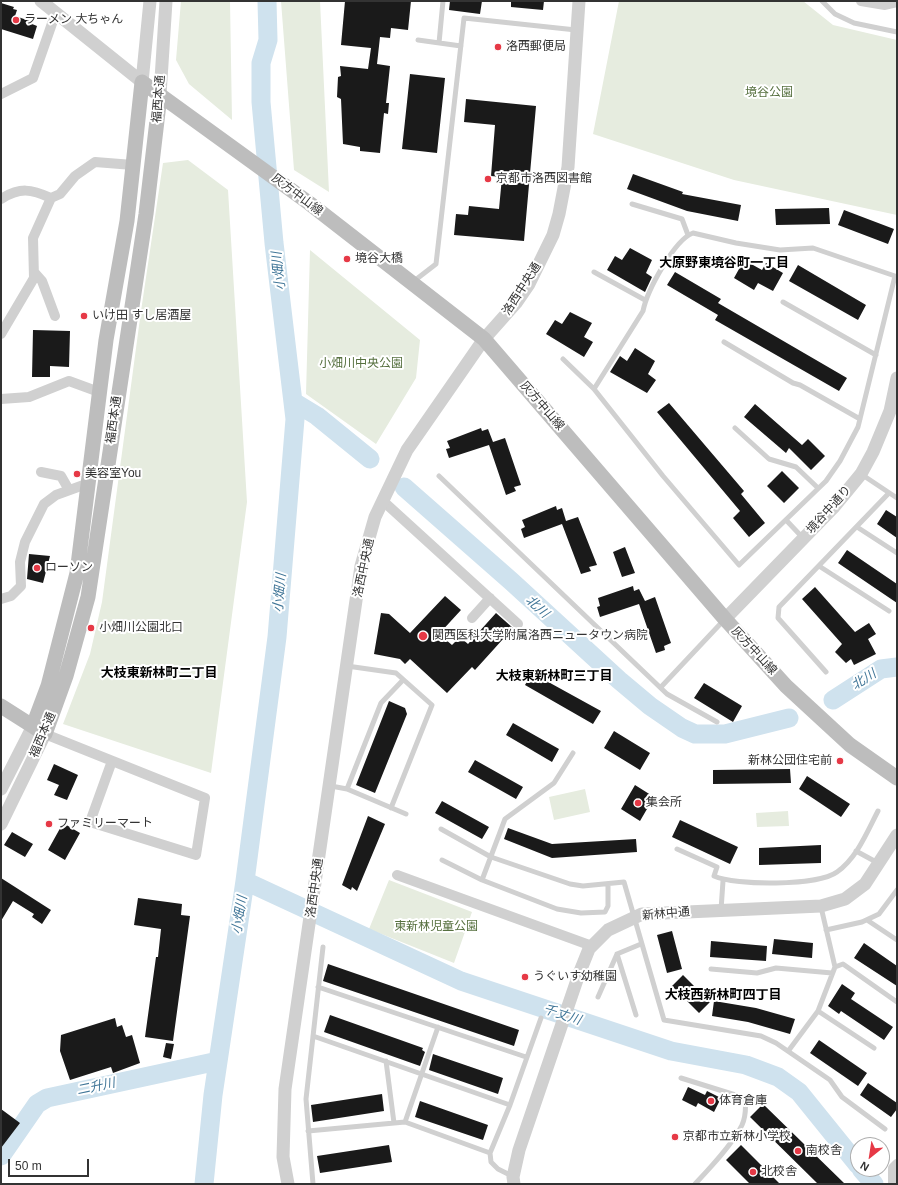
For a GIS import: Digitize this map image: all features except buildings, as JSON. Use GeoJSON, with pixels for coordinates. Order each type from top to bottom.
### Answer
{"type":"FeatureCollection","features":[{"type":"Feature","properties":{"kind":"main road","name":"灰方中山線"},"geometry":{"type":"LineString","coordinates":[[142,82],[309,203],[484,339],[724,619],[786,686],[850,745],[897,778]]}},
{"type":"Feature","properties":{"kind":"main road","name":"福西本通"},"geometry":{"type":"LineString","coordinates":[[39,730],[48,686],[68,614],[77,573],[99,392],[127,221],[142,82]]}},
{"type":"Feature","properties":{"kind":"main road","name":"福西本通"},"geometry":{"type":"LineString","coordinates":[[39,730],[66,676],[88,597],[146,214],[160,95]]}},
{"type":"Feature","properties":{"kind":"main road"},"geometry":{"type":"LineString","coordinates":[[1,706],[39,730]]}},
{"type":"Feature","properties":{"kind":"street"},"geometry":{"type":"LineString","coordinates":[[41,1],[142,82]]}},
{"type":"Feature","properties":{"kind":"street","name":"福西本通"},"geometry":{"type":"LineString","coordinates":[[142,82],[150,1]]}},
{"type":"Feature","properties":{"kind":"street","name":"福西本通"},"geometry":{"type":"LineString","coordinates":[[160,95],[166,1]]}},
{"type":"Feature","properties":{"kind":"street","name":"洛西中央通"},"geometry":{"type":"LineString","coordinates":[[288,1184],[283,1157],[285,1089],[361,566],[376,517],[407,450],[484,339],[516,302],[529,284],[553,235],[559,214],[568,167],[579,1]]}},
{"type":"Feature","properties":{"kind":"street"},"geometry":{"type":"LineString","coordinates":[[863,1],[885,5],[897,2]]}},
{"type":"Feature","properties":{"kind":"street"},"geometry":{"type":"LineString","coordinates":[[1,94],[33,78],[56,12]]}},
{"type":"Feature","properties":{"kind":"street"},"geometry":{"type":"LineString","coordinates":[[1,334],[34,278],[33,238],[51,198],[60,194],[75,176],[95,162],[133,165]]}},
{"type":"Feature","properties":{"kind":"street"},"geometry":{"type":"LineString","coordinates":[[1,199],[14,192],[34,190],[51,198]]}},
{"type":"Feature","properties":{"kind":"street"},"geometry":{"type":"LineString","coordinates":[[34,272],[42,281],[55,316]]}},
{"type":"Feature","properties":{"kind":"street","name":"境谷中通り"},"geometry":{"type":"LineString","coordinates":[[724,619],[833,508],[862,474],[890,411],[897,378]]}},
{"type":"Feature","properties":{"kind":"street"},"geometry":{"type":"LineString","coordinates":[[1,399],[29,397],[69,381],[99,392]]}},
{"type":"Feature","properties":{"kind":"street"},"geometry":{"type":"LineString","coordinates":[[41,472],[61,476],[69,490]]}},
{"type":"Feature","properties":{"kind":"street"},"geometry":{"type":"LineString","coordinates":[[1,599],[11,596],[20,586],[20,562],[25,542],[44,504],[56,495],[89,483]]}},
{"type":"Feature","properties":{"kind":"street"},"geometry":{"type":"LineString","coordinates":[[383,501],[518,624]]}},
{"type":"Feature","properties":{"kind":"street"},"geometry":{"type":"LineString","coordinates":[[472,618],[490,598]]}},
{"type":"Feature","properties":{"kind":"street"},"geometry":{"type":"LineString","coordinates":[[39,730],[205,798],[196,855],[90,822],[112,761]]}},
{"type":"Feature","properties":{"kind":"street","name":"福西本通"},"geometry":{"type":"LineString","coordinates":[[1,789],[39,730]]}},
{"type":"Feature","properties":{"kind":"street","name":"福西本通"},"geometry":{"type":"LineString","coordinates":[[1,824],[39,730]]}},
{"type":"Feature","properties":{"kind":"street","name":"新林中通"},"geometry":{"type":"LineString","coordinates":[[514,1180],[519,1150],[589,949],[608,930],[642,914],[821,906],[845,899],[865,884],[897,834]]}},
{"type":"Feature","properties":{"kind":"street"},"geometry":{"type":"LineString","coordinates":[[397,874],[592,946]]}},
{"type":"Feature","properties":{"kind":"street"},"geometry":{"type":"LineString","coordinates":[[893,1184],[893,1168],[897,1164]]}},
{"type":"Feature","properties":{"kind":"lane"},"geometry":{"type":"LineString","coordinates":[[439,43],[443,1]]}},
{"type":"Feature","properties":{"kind":"lane"},"geometry":{"type":"LineString","coordinates":[[822,1],[835,14],[854,23],[897,32]]}},
{"type":"Feature","properties":{"kind":"lane"},"geometry":{"type":"LineString","coordinates":[[411,283],[436,264],[464,18],[576,30]]}},
{"type":"Feature","properties":{"kind":"lane"},"geometry":{"type":"LineString","coordinates":[[418,40],[460,46]]}},
{"type":"Feature","properties":{"kind":"lane"},"geometry":{"type":"LineString","coordinates":[[632,204],[682,219],[688,235]]}},
{"type":"Feature","properties":{"kind":"lane"},"geometry":{"type":"LineString","coordinates":[[563,359],[594,389],[663,476],[739,565],[818,488],[840,461],[858,428],[895,276],[813,248],[780,250],[736,243],[693,233],[688,235],[671,254],[645,300],[643,311],[594,389]]}},
{"type":"Feature","properties":{"kind":"lane"},"geometry":{"type":"LineString","coordinates":[[594,272],[645,300]]}},
{"type":"Feature","properties":{"kind":"lane"},"geometry":{"type":"LineString","coordinates":[[783,302],[876,355]]}},
{"type":"Feature","properties":{"kind":"lane"},"geometry":{"type":"LineString","coordinates":[[724,342],[792,383],[800,385],[860,419]]}},
{"type":"Feature","properties":{"kind":"lane"},"geometry":{"type":"LineString","coordinates":[[735,428],[769,458],[796,467],[818,488]]}},
{"type":"Feature","properties":{"kind":"lane"},"geometry":{"type":"LineString","coordinates":[[862,474],[897,498]]}},
{"type":"Feature","properties":{"kind":"lane"},"geometry":{"type":"LineString","coordinates":[[439,476],[661,687],[676,700],[717,722]]}},
{"type":"Feature","properties":{"kind":"lane"},"geometry":{"type":"LineString","coordinates":[[826,672],[778,618],[777,613],[779,607],[889,493]]}},
{"type":"Feature","properties":{"kind":"lane"},"geometry":{"type":"LineString","coordinates":[[786,520],[803,538]]}},
{"type":"Feature","properties":{"kind":"lane"},"geometry":{"type":"LineString","coordinates":[[857,527],[897,554]]}},
{"type":"Feature","properties":{"kind":"lane"},"geometry":{"type":"LineString","coordinates":[[819,566],[889,611]]}},
{"type":"Feature","properties":{"kind":"lane"},"geometry":{"type":"LineString","coordinates":[[661,687],[724,619]]}},
{"type":"Feature","properties":{"kind":"lane"},"geometry":{"type":"LineString","coordinates":[[346,666],[396,673],[432,705],[391,808]]}},
{"type":"Feature","properties":{"kind":"lane"},"geometry":{"type":"LineString","coordinates":[[347,789],[381,703],[403,680]]}},
{"type":"Feature","properties":{"kind":"lane"},"geometry":{"type":"LineString","coordinates":[[482,880],[505,819],[554,783],[573,753]]}},
{"type":"Feature","properties":{"kind":"lane"},"geometry":{"type":"LineString","coordinates":[[329,786],[347,789],[406,814]]}},
{"type":"Feature","properties":{"kind":"lane"},"geometry":{"type":"LineString","coordinates":[[677,849],[717,867],[714,876],[723,881],[751,883],[819,880],[836,873],[848,862],[856,851],[878,811]]}},
{"type":"Feature","properties":{"kind":"lane"},"geometry":{"type":"LineString","coordinates":[[441,829],[491,857],[570,884],[583,886],[608,885],[624,882],[664,1020],[761,1036],[790,1050],[830,1080],[842,1097],[885,1129]]}},
{"type":"Feature","properties":{"kind":"lane"},"geometry":{"type":"LineString","coordinates":[[856,851],[878,864]]}},
{"type":"Feature","properties":{"kind":"lane"},"geometry":{"type":"LineString","coordinates":[[442,860],[482,880],[557,909],[581,913],[605,912],[608,906],[608,885]]}},
{"type":"Feature","properties":{"kind":"lane"},"geometry":{"type":"LineString","coordinates":[[721,911],[723,881]]}},
{"type":"Feature","properties":{"kind":"lane"},"geometry":{"type":"LineString","coordinates":[[826,930],[867,920],[879,914],[897,890]]}},
{"type":"Feature","properties":{"kind":"lane"},"geometry":{"type":"LineString","coordinates":[[790,1050],[818,1011],[835,966],[821,906]]}},
{"type":"Feature","properties":{"kind":"lane"},"geometry":{"type":"LineString","coordinates":[[867,920],[897,940]]}},
{"type":"Feature","properties":{"kind":"lane"},"geometry":{"type":"LineString","coordinates":[[598,997],[617,954],[641,944]]}},
{"type":"Feature","properties":{"kind":"lane"},"geometry":{"type":"LineString","coordinates":[[313,1184],[306,1098],[323,947]]}},
{"type":"Feature","properties":{"kind":"lane"},"geometry":{"type":"LineString","coordinates":[[617,954],[636,1015]]}},
{"type":"Feature","properties":{"kind":"lane"},"geometry":{"type":"LineString","coordinates":[[835,966],[842,964],[897,1002]]}},
{"type":"Feature","properties":{"kind":"lane"},"geometry":{"type":"LineString","coordinates":[[711,969],[757,973],[776,968],[832,973]]}},
{"type":"Feature","properties":{"kind":"lane"},"geometry":{"type":"LineString","coordinates":[[318,987],[526,1057]]}},
{"type":"Feature","properties":{"kind":"lane"},"geometry":{"type":"LineString","coordinates":[[818,1011],[874,1048]]}},
{"type":"Feature","properties":{"kind":"lane"},"geometry":{"type":"LineString","coordinates":[[514,1180],[491,1162],[490,1153],[510,1104],[541,1018]]}},
{"type":"Feature","properties":{"kind":"lane"},"geometry":{"type":"LineString","coordinates":[[405,1122],[438,1027]]}},
{"type":"Feature","properties":{"kind":"lane"},"geometry":{"type":"LineString","coordinates":[[313,1036],[510,1104]]}},
{"type":"Feature","properties":{"kind":"lane"},"geometry":{"type":"LineString","coordinates":[[386,1061],[394,1123]]}},
{"type":"Feature","properties":{"kind":"lane"},"geometry":{"type":"LineString","coordinates":[[681,1078],[745,1098],[746,1112],[741,1126],[714,1163],[695,1184]]}},
{"type":"Feature","properties":{"kind":"lane"},"geometry":{"type":"LineString","coordinates":[[308,1131],[405,1122],[490,1153]]}},
{"type":"Feature","properties":{"kind":"green space"},"geometry":{"type":"Polygon","coordinates":[[[181,1],[230,1],[232,120],[189,84],[176,60],[181,1]]]}},
{"type":"Feature","properties":{"kind":"green space"},"geometry":{"type":"Polygon","coordinates":[[[281,1],[320,1],[329,192],[294,170],[281,1]]]}},
{"type":"Feature","properties":{"kind":"green space","name":"境谷公園"},"geometry":{"type":"Polygon","coordinates":[[[619,1],[803,1],[833,25],[897,40],[897,215],[734,180],[593,134],[619,1]]]}},
{"type":"Feature","properties":{"kind":"green space"},"geometry":{"type":"Polygon","coordinates":[[[188,160],[228,190],[247,502],[211,773],[63,724],[90,654],[102,602],[141,311],[163,163],[188,160]]]}},
{"type":"Feature","properties":{"kind":"green space","name":"小畑川中央公園"},"geometry":{"type":"Polygon","coordinates":[[[310,250],[420,340],[416,378],[376,444],[306,394],[310,250]]]}},
{"type":"Feature","properties":{"kind":"green space"},"geometry":{"type":"Polygon","coordinates":[[[585,789],[590,812],[554,820],[549,797],[585,789]]]}},
{"type":"Feature","properties":{"kind":"green space"},"geometry":{"type":"Polygon","coordinates":[[[788,811],[789,826],[757,827],[756,813],[788,811]]]}},
{"type":"Feature","properties":{"kind":"green space","name":"東新林児童公園"},"geometry":{"type":"Polygon","coordinates":[[[389,880],[472,912],[454,963],[369,929],[389,880]]]}},
{"type":"Feature","properties":{"kind":"waterway","name":"小畑川"},"geometry":{"type":"LineString","coordinates":[[204,1184],[213,1095],[245,881],[277,637],[295,419],[274,243],[261,102],[261,63],[268,40],[267,1]]}},
{"type":"Feature","properties":{"kind":"waterway","name":"北川"},"geometry":{"type":"LineString","coordinates":[[294,402],[317,416],[370,459]]}},
{"type":"Feature","properties":{"kind":"waterway","name":"北川"},"geometry":{"type":"LineString","coordinates":[[404,487],[511,581],[619,680],[650,706],[682,728],[695,734],[725,734],[789,718]]}},
{"type":"Feature","properties":{"kind":"waterway","name":"北川"},"geometry":{"type":"LineString","coordinates":[[833,700],[881,669],[897,667]]}},
{"type":"Feature","properties":{"kind":"waterway","name":"千丈川"},"geometry":{"type":"LineString","coordinates":[[245,881],[461,981],[671,1051],[746,1065],[778,1077],[799,1092],[850,1155]]}},
{"type":"Feature","properties":{"kind":"waterway","name":"二升川"},"geometry":{"type":"LineString","coordinates":[[1,1156],[37,1104],[47,1098],[218,1061]]}},
{"type":"Feature","properties":{"kind":"waterway","name":"千丈川"},"geometry":{"type":"LineString","coordinates":[[868,1177],[874,1184]]}},
{"type":"Feature","properties":{"kind":"place","name":"ラーメン 大ちゃん"},"geometry":{"type":"Point","coordinates":[16,20]}},
{"type":"Feature","properties":{"kind":"place","name":"洛西郵便局"},"geometry":{"type":"Point","coordinates":[498,47]}},
{"type":"Feature","properties":{"kind":"place","name":"京都市洛西図書館"},"geometry":{"type":"Point","coordinates":[488,179]}},
{"type":"Feature","properties":{"kind":"place","name":"境谷大橋"},"geometry":{"type":"Point","coordinates":[347,259]}},
{"type":"Feature","properties":{"kind":"place","name":"いけ田 すし居酒屋"},"geometry":{"type":"Point","coordinates":[84,316]}},
{"type":"Feature","properties":{"kind":"place","name":"美容室You"},"geometry":{"type":"Point","coordinates":[77,474]}},
{"type":"Feature","properties":{"kind":"place","name":"ローソン"},"geometry":{"type":"Point","coordinates":[37,568]}},
{"type":"Feature","properties":{"kind":"place","name":"小畑川公園北口"},"geometry":{"type":"Point","coordinates":[91,628]}},
{"type":"Feature","properties":{"kind":"place","name":"関西医科大学附属洛西ニュータウン病院"},"geometry":{"type":"Point","coordinates":[423,636]}},
{"type":"Feature","properties":{"kind":"place","name":"新林公団住宅前"},"geometry":{"type":"Point","coordinates":[840,761]}},
{"type":"Feature","properties":{"kind":"place","name":"集会所"},"geometry":{"type":"Point","coordinates":[638,803]}},
{"type":"Feature","properties":{"kind":"place","name":"ファミリーマート"},"geometry":{"type":"Point","coordinates":[49,824]}},
{"type":"Feature","properties":{"kind":"place","name":"うぐいす幼稚園"},"geometry":{"type":"Point","coordinates":[525,977]}},
{"type":"Feature","properties":{"kind":"place","name":"体育倉庫"},"geometry":{"type":"Point","coordinates":[711,1101]}},
{"type":"Feature","properties":{"kind":"place","name":"京都市立新林小学校"},"geometry":{"type":"Point","coordinates":[675,1137]}},
{"type":"Feature","properties":{"kind":"place","name":"南校舎"},"geometry":{"type":"Point","coordinates":[798,1151]}},
{"type":"Feature","properties":{"kind":"place","name":"北校舎"},"geometry":{"type":"Point","coordinates":[753,1172]}},
{"type":"Feature","properties":{"kind":"district","name":"大原野東境谷町一丁目"},"geometry":{"type":"Point","coordinates":[724,263]}},
{"type":"Feature","properties":{"kind":"district","name":"大枝東新林町二丁目"},"geometry":{"type":"Point","coordinates":[159,673]}},
{"type":"Feature","properties":{"kind":"district","name":"大枝東新林町三丁目"},"geometry":{"type":"Point","coordinates":[554,676]}},
{"type":"Feature","properties":{"kind":"district","name":"大枝西新林町四丁目"},"geometry":{"type":"Point","coordinates":[723,995]}}]}
